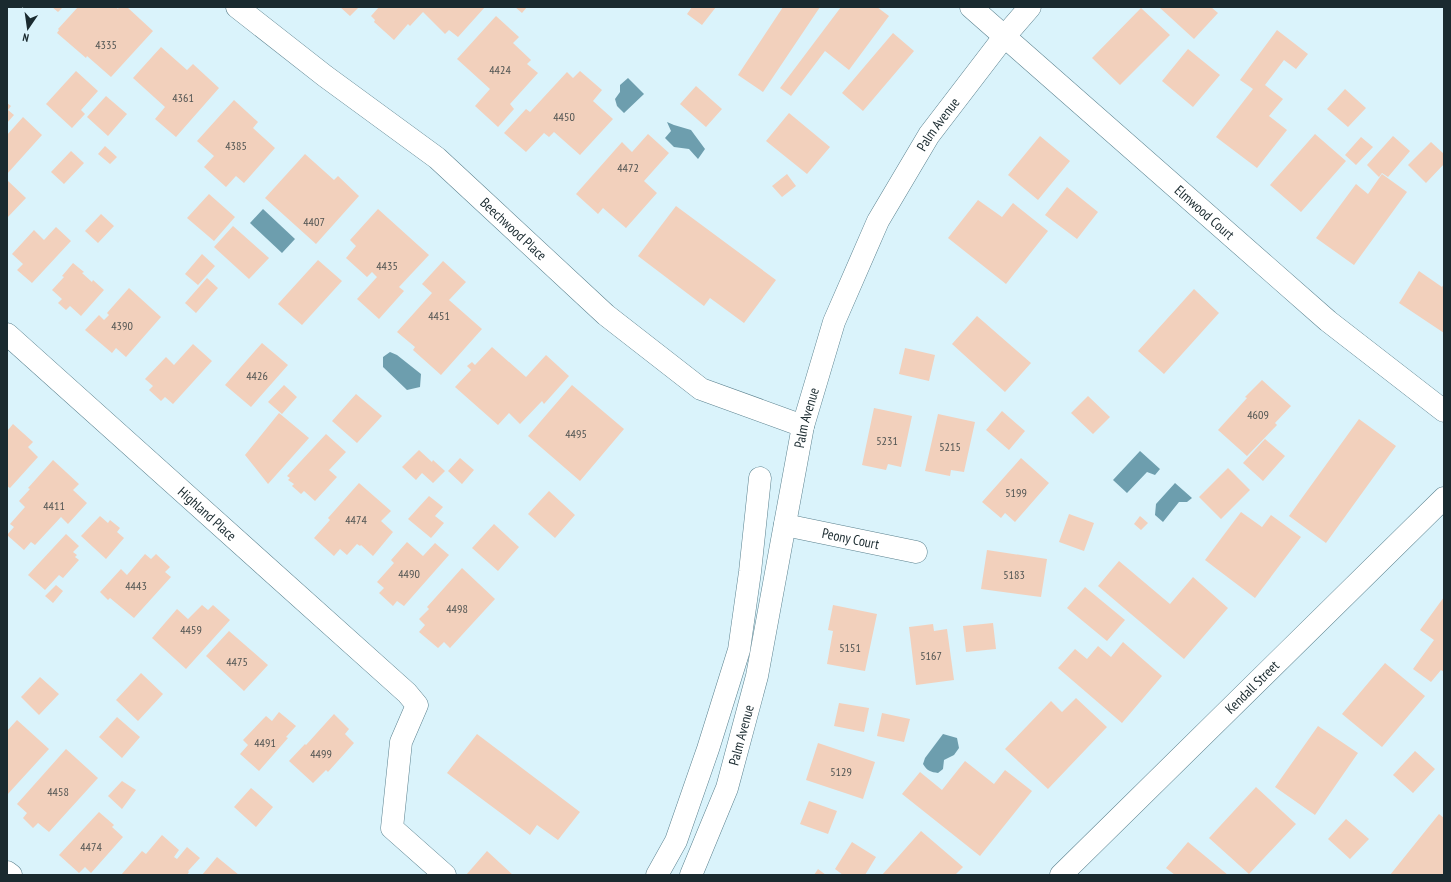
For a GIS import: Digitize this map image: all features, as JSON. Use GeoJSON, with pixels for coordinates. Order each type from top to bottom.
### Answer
{"type":"FeatureCollection","features":[{"type":"Feature","properties":{"kind":"street","name":"Beechwood Place"},"geometry":{"type":"LineString","coordinates":[[237,7],[325,76],[437,158],[606,315],[701,390],[803,426]]}},
{"type":"Feature","properties":{"kind":"street","name":"Elmwood Court"},"geometry":{"type":"LineString","coordinates":[[971,7],[1328,321],[1444,411]]}},
{"type":"Feature","properties":{"kind":"street","name":"Palm Avenue"},"geometry":{"type":"LineString","coordinates":[[691,875],[727,788],[757,676],[803,426],[834,322],[878,221],[929,134],[1004,37],[1030,7]]}},
{"type":"Feature","properties":{"kind":"street","name":"Highland Place"},"geometry":{"type":"LineString","coordinates":[[7,334],[407,693],[417,705],[401,742],[392,828],[445,875]]}},
{"type":"Feature","properties":{"kind":"street"},"geometry":{"type":"LineString","coordinates":[[657,875],[676,840],[708,749],[739,650],[750,572],[760,478]]}},
{"type":"Feature","properties":{"kind":"street","name":"Kendall Street"},"geometry":{"type":"LineString","coordinates":[[1061,875],[1444,498]]}},
{"type":"Feature","properties":{"kind":"street","name":"Peony Court"},"geometry":{"type":"LineString","coordinates":[[785,525],[916,552]]}},
{"type":"Feature","properties":{"kind":"street"},"geometry":{"type":"LineString","coordinates":[[7,872],[10,875]]}},
{"type":"Feature","properties":{"kind":"water"},"geometry":{"type":"Polygon","coordinates":[[[628,78],[644,94],[624,113],[617,106],[615,99],[620,92],[620,85],[628,78]]]}},
{"type":"Feature","properties":{"kind":"water"},"geometry":{"type":"Polygon","coordinates":[[[667,122],[691,130],[705,149],[698,159],[689,149],[674,147],[665,138],[671,131],[667,122]]]}},
{"type":"Feature","properties":{"kind":"water"},"geometry":{"type":"Polygon","coordinates":[[[263,209],[295,239],[282,253],[250,223],[263,209]]]}},
{"type":"Feature","properties":{"kind":"water"},"geometry":{"type":"Polygon","coordinates":[[[390,352],[397,355],[421,374],[420,387],[407,390],[383,367],[383,357],[390,352]]]}},
{"type":"Feature","properties":{"kind":"water"},"geometry":{"type":"Polygon","coordinates":[[[1140,451],[1160,469],[1155,475],[1147,472],[1127,493],[1113,480],[1140,451]]]}},
{"type":"Feature","properties":{"kind":"water"},"geometry":{"type":"Polygon","coordinates":[[[1175,483],[1192,498],[1187,502],[1179,502],[1163,522],[1155,515],[1156,504],[1175,483]]]}},
{"type":"Feature","properties":{"kind":"water"},"geometry":{"type":"Polygon","coordinates":[[[943,734],[957,738],[959,748],[954,755],[944,760],[943,769],[938,773],[928,770],[923,764],[925,758],[943,734]]]}},
{"type":"Feature","properties":{"kind":"building"},"geometry":{"type":"Polygon","coordinates":[[[52,7],[63,7],[58,12],[52,7]]]}},
{"type":"Feature","properties":{"kind":"building"},"geometry":{"type":"Polygon","coordinates":[[[78,7],[116,7],[118,9],[119,7],[127,7],[153,31],[111,77],[57,33],[59,30],[58,29],[78,7]]]}},
{"type":"Feature","properties":{"kind":"building"},"geometry":{"type":"Polygon","coordinates":[[[340,7],[359,7],[350,16],[340,7]]]}},
{"type":"Feature","properties":{"kind":"building"},"geometry":{"type":"Polygon","coordinates":[[[379,7],[485,7],[458,37],[449,30],[445,34],[423,12],[410,26],[408,24],[394,40],[374,22],[375,20],[371,16],[379,7]]]}},
{"type":"Feature","properties":{"kind":"building"},"geometry":{"type":"Polygon","coordinates":[[[515,7],[527,7],[522,13],[515,7]]]}},
{"type":"Feature","properties":{"kind":"building"},"geometry":{"type":"Polygon","coordinates":[[[692,7],[716,7],[702,25],[687,14],[692,7]]]}},
{"type":"Feature","properties":{"kind":"building"},"geometry":{"type":"Polygon","coordinates":[[[783,7],[820,7],[763,92],[738,75],[783,7]]]}},
{"type":"Feature","properties":{"kind":"building"},"geometry":{"type":"Polygon","coordinates":[[[841,7],[877,7],[889,16],[849,70],[825,51],[791,96],[780,88],[841,7]]]}},
{"type":"Feature","properties":{"kind":"building"},"geometry":{"type":"Polygon","coordinates":[[[1159,7],[1211,7],[1218,13],[1194,39],[1159,7]]]}},
{"type":"Feature","properties":{"kind":"building"},"geometry":{"type":"Polygon","coordinates":[[[1141,8],[1170,35],[1120,85],[1092,58],[1141,8]]]}},
{"type":"Feature","properties":{"kind":"building"},"geometry":{"type":"Polygon","coordinates":[[[496,16],[519,37],[513,43],[531,60],[527,64],[538,73],[510,104],[514,109],[498,127],[475,106],[490,89],[457,59],[496,16]]]}},
{"type":"Feature","properties":{"kind":"building"},"geometry":{"type":"Polygon","coordinates":[[[1277,30],[1308,54],[1296,69],[1284,60],[1265,85],[1283,99],[1269,116],[1287,130],[1257,168],[1216,137],[1253,89],[1240,80],[1277,30]]]}},
{"type":"Feature","properties":{"kind":"building"},"geometry":{"type":"Polygon","coordinates":[[[893,33],[914,51],[863,111],[842,93],[893,33]]]}},
{"type":"Feature","properties":{"kind":"building"},"geometry":{"type":"Polygon","coordinates":[[[161,47],[187,70],[193,64],[219,88],[176,137],[155,119],[165,107],[133,78],[161,47]]]}},
{"type":"Feature","properties":{"kind":"building"},"geometry":{"type":"Polygon","coordinates":[[[1188,49],[1220,75],[1193,107],[1162,81],[1188,49]]]}},
{"type":"Feature","properties":{"kind":"building"},"geometry":{"type":"Polygon","coordinates":[[[76,71],[98,91],[81,110],[85,114],[72,128],[46,104],[76,71]]]}},
{"type":"Feature","properties":{"kind":"building"},"geometry":{"type":"Polygon","coordinates":[[[580,71],[602,90],[593,101],[613,119],[580,155],[554,132],[549,137],[544,133],[526,152],[504,133],[526,109],[530,112],[567,72],[573,78],[580,71]]]}},
{"type":"Feature","properties":{"kind":"building"},"geometry":{"type":"Polygon","coordinates":[[[696,86],[722,109],[706,127],[680,104],[696,86]]]}},
{"type":"Feature","properties":{"kind":"building"},"geometry":{"type":"Polygon","coordinates":[[[1345,89],[1366,108],[1348,127],[1327,109],[1345,89]]]}},
{"type":"Feature","properties":{"kind":"building"},"geometry":{"type":"Polygon","coordinates":[[[106,96],[127,114],[108,136],[87,117],[106,96]]]}},
{"type":"Feature","properties":{"kind":"building"},"geometry":{"type":"Polygon","coordinates":[[[234,100],[258,122],[253,128],[275,148],[244,183],[236,176],[226,187],[204,167],[214,156],[197,141],[234,100]]]}},
{"type":"Feature","properties":{"kind":"building"},"geometry":{"type":"Polygon","coordinates":[[[7,103],[11,106],[8,110],[14,115],[7,123],[7,103]]]}},
{"type":"Feature","properties":{"kind":"building"},"geometry":{"type":"Polygon","coordinates":[[[789,113],[830,147],[807,174],[766,141],[789,113]]]}},
{"type":"Feature","properties":{"kind":"building"},"geometry":{"type":"Polygon","coordinates":[[[23,117],[42,135],[7,174],[7,135],[23,117]]]}},
{"type":"Feature","properties":{"kind":"building"},"geometry":{"type":"Polygon","coordinates":[[[648,134],[669,153],[644,181],[657,193],[626,228],[603,208],[598,214],[576,194],[622,142],[632,152],[648,134]]]}},
{"type":"Feature","properties":{"kind":"building"},"geometry":{"type":"Polygon","coordinates":[[[1315,134],[1346,161],[1301,212],[1270,185],[1315,134]]]}},
{"type":"Feature","properties":{"kind":"building"},"geometry":{"type":"Polygon","coordinates":[[[1040,136],[1070,161],[1038,200],[1008,175],[1040,136]]]}},
{"type":"Feature","properties":{"kind":"building"},"geometry":{"type":"Polygon","coordinates":[[[1393,136],[1410,151],[1388,177],[1382,173],[1379,177],[1367,165],[1393,136]]]}},
{"type":"Feature","properties":{"kind":"building"},"geometry":{"type":"Polygon","coordinates":[[[1361,137],[1373,147],[1356,165],[1345,155],[1361,137]]]}},
{"type":"Feature","properties":{"kind":"building"},"geometry":{"type":"Polygon","coordinates":[[[1431,142],[1444,154],[1444,164],[1426,183],[1408,165],[1431,142]]]}},
{"type":"Feature","properties":{"kind":"building"},"geometry":{"type":"Polygon","coordinates":[[[105,146],[117,157],[110,164],[98,154],[105,146]]]}},
{"type":"Feature","properties":{"kind":"building"},"geometry":{"type":"Polygon","coordinates":[[[71,151],[84,163],[64,184],[51,172],[71,151]]]}},
{"type":"Feature","properties":{"kind":"building"},"geometry":{"type":"Polygon","coordinates":[[[305,154],[334,180],[338,176],[359,196],[316,244],[265,198],[305,154]]]}},
{"type":"Feature","properties":{"kind":"building"},"geometry":{"type":"Polygon","coordinates":[[[787,174],[796,186],[782,197],[772,186],[787,174]]]}},
{"type":"Feature","properties":{"kind":"building"},"geometry":{"type":"Polygon","coordinates":[[[1382,174],[1407,192],[1354,265],[1316,238],[1356,184],[1368,194],[1382,174]]]}},
{"type":"Feature","properties":{"kind":"building"},"geometry":{"type":"Polygon","coordinates":[[[7,180],[26,198],[7,218],[7,180]]]}},
{"type":"Feature","properties":{"kind":"building"},"geometry":{"type":"Polygon","coordinates":[[[1067,187],[1098,212],[1077,239],[1045,215],[1067,187]]]}},
{"type":"Feature","properties":{"kind":"building"},"geometry":{"type":"Polygon","coordinates":[[[209,194],[235,217],[214,241],[187,218],[209,194]]]}},
{"type":"Feature","properties":{"kind":"building"},"geometry":{"type":"Polygon","coordinates":[[[978,200],[1002,217],[1013,203],[1048,231],[1006,284],[948,238],[978,200]]]}},
{"type":"Feature","properties":{"kind":"building"},"geometry":{"type":"Polygon","coordinates":[[[676,206],[776,280],[744,323],[710,298],[704,306],[638,256],[676,206]]]}},
{"type":"Feature","properties":{"kind":"building"},"geometry":{"type":"Polygon","coordinates":[[[378,209],[429,255],[399,287],[404,291],[379,319],[357,299],[377,277],[372,272],[367,277],[346,258],[356,246],[350,240],[378,209]]]}},
{"type":"Feature","properties":{"kind":"building"},"geometry":{"type":"Polygon","coordinates":[[[101,214],[114,226],[98,243],[85,231],[101,214]]]}},
{"type":"Feature","properties":{"kind":"building"},"geometry":{"type":"Polygon","coordinates":[[[233,226],[269,258],[249,279],[214,247],[233,226]]]}},
{"type":"Feature","properties":{"kind":"building"},"geometry":{"type":"Polygon","coordinates":[[[56,227],[71,241],[32,283],[17,270],[23,264],[12,254],[34,230],[44,240],[56,227]]]}},
{"type":"Feature","properties":{"kind":"building"},"geometry":{"type":"Polygon","coordinates":[[[202,254],[215,266],[198,285],[185,274],[202,254]]]}},
{"type":"Feature","properties":{"kind":"building"},"geometry":{"type":"Polygon","coordinates":[[[318,260],[342,281],[302,325],[278,304],[318,260]]]}},
{"type":"Feature","properties":{"kind":"building"},"geometry":{"type":"Polygon","coordinates":[[[443,261],[466,282],[449,300],[482,329],[441,375],[413,350],[415,347],[397,332],[432,293],[422,284],[443,261]]]}},
{"type":"Feature","properties":{"kind":"building"},"geometry":{"type":"Polygon","coordinates":[[[73,263],[84,272],[82,273],[92,282],[93,280],[104,290],[81,316],[70,306],[66,310],[58,303],[62,299],[52,290],[64,277],[62,276],[73,263]]]}},
{"type":"Feature","properties":{"kind":"building"},"geometry":{"type":"Polygon","coordinates":[[[1419,271],[1442,287],[1444,284],[1444,333],[1399,303],[1419,271]]]}},
{"type":"Feature","properties":{"kind":"building"},"geometry":{"type":"Polygon","coordinates":[[[207,278],[218,288],[196,313],[185,303],[207,278]]]}},
{"type":"Feature","properties":{"kind":"building"},"geometry":{"type":"Polygon","coordinates":[[[129,288],[161,317],[126,357],[116,348],[112,353],[85,330],[99,315],[104,320],[109,315],[107,313],[129,288]]]}},
{"type":"Feature","properties":{"kind":"building"},"geometry":{"type":"Polygon","coordinates":[[[1194,289],[1219,313],[1164,374],[1138,351],[1194,289]]]}},
{"type":"Feature","properties":{"kind":"building"},"geometry":{"type":"Polygon","coordinates":[[[977,316],[1031,363],[1005,392],[952,344],[977,316]]]}},
{"type":"Feature","properties":{"kind":"building"},"geometry":{"type":"Polygon","coordinates":[[[262,343],[288,365],[251,407],[225,385],[262,343]]]}},
{"type":"Feature","properties":{"kind":"building"},"geometry":{"type":"Polygon","coordinates":[[[193,344],[212,361],[173,404],[165,397],[161,401],[149,390],[153,386],[145,379],[166,357],[174,365],[193,344]]]}},
{"type":"Feature","properties":{"kind":"building"},"geometry":{"type":"Polygon","coordinates":[[[492,347],[526,377],[546,355],[569,376],[544,404],[542,401],[520,424],[509,413],[498,425],[455,387],[471,370],[467,366],[472,362],[475,365],[492,347]]]}},
{"type":"Feature","properties":{"kind":"building"},"geometry":{"type":"Polygon","coordinates":[[[905,348],[935,355],[929,381],[899,374],[905,348]]]}},
{"type":"Feature","properties":{"kind":"building"},"geometry":{"type":"Polygon","coordinates":[[[1262,380],[1291,406],[1275,423],[1277,425],[1247,456],[1218,430],[1247,398],[1245,397],[1262,380]]]}},
{"type":"Feature","properties":{"kind":"building"},"geometry":{"type":"Polygon","coordinates":[[[284,385],[297,397],[282,414],[268,402],[284,385]]]}},
{"type":"Feature","properties":{"kind":"building"},"geometry":{"type":"Polygon","coordinates":[[[572,385],[624,429],[580,481],[528,436],[572,385]]]}},
{"type":"Feature","properties":{"kind":"building"},"geometry":{"type":"Polygon","coordinates":[[[356,394],[382,416],[357,443],[332,421],[356,394]]]}},
{"type":"Feature","properties":{"kind":"building"},"geometry":{"type":"Polygon","coordinates":[[[1088,396],[1110,417],[1093,434],[1071,413],[1088,396]]]}},
{"type":"Feature","properties":{"kind":"building"},"geometry":{"type":"Polygon","coordinates":[[[874,408],[912,416],[901,467],[888,464],[886,470],[862,465],[874,408]]]}},
{"type":"Feature","properties":{"kind":"building"},"geometry":{"type":"Polygon","coordinates":[[[1002,411],[1025,431],[1009,450],[986,430],[1002,411]]]}},
{"type":"Feature","properties":{"kind":"building"},"geometry":{"type":"Polygon","coordinates":[[[279,413],[309,438],[268,484],[245,455],[279,413]]]}},
{"type":"Feature","properties":{"kind":"building"},"geometry":{"type":"Polygon","coordinates":[[[938,414],[975,422],[964,472],[951,470],[950,476],[925,471],[938,414]]]}},
{"type":"Feature","properties":{"kind":"building"},"geometry":{"type":"Polygon","coordinates":[[[1359,419],[1396,446],[1326,543],[1289,516],[1359,419]]]}},
{"type":"Feature","properties":{"kind":"building"},"geometry":{"type":"Polygon","coordinates":[[[13,424],[33,442],[28,447],[38,457],[10,488],[7,486],[7,429],[8,430],[13,424]]]}},
{"type":"Feature","properties":{"kind":"building"},"geometry":{"type":"Polygon","coordinates":[[[326,434],[346,452],[329,470],[337,477],[315,501],[304,491],[301,494],[292,486],[294,484],[288,480],[290,478],[287,476],[326,434]]]}},
{"type":"Feature","properties":{"kind":"building"},"geometry":{"type":"Polygon","coordinates":[[[1265,439],[1285,456],[1263,481],[1243,463],[1265,439]]]}},
{"type":"Feature","properties":{"kind":"building"},"geometry":{"type":"Polygon","coordinates":[[[419,450],[445,471],[433,483],[422,473],[416,480],[402,467],[419,450]]]}},
{"type":"Feature","properties":{"kind":"building"},"geometry":{"type":"Polygon","coordinates":[[[460,458],[474,470],[462,484],[448,471],[460,458]]]}},
{"type":"Feature","properties":{"kind":"building"},"geometry":{"type":"Polygon","coordinates":[[[1021,458],[1049,483],[1015,522],[1005,513],[1001,518],[982,502],[1021,458]]]}},
{"type":"Feature","properties":{"kind":"building"},"geometry":{"type":"Polygon","coordinates":[[[53,460],[79,484],[73,490],[87,503],[68,524],[61,517],[35,545],[31,542],[24,550],[7,535],[14,527],[10,524],[25,507],[19,501],[30,489],[28,488],[53,460]]]}},
{"type":"Feature","properties":{"kind":"building"},"geometry":{"type":"Polygon","coordinates":[[[1228,468],[1250,490],[1221,519],[1199,497],[1228,468]]]}},
{"type":"Feature","properties":{"kind":"building"},"geometry":{"type":"Polygon","coordinates":[[[359,483],[391,511],[381,521],[393,532],[373,556],[361,545],[360,546],[357,544],[347,555],[340,549],[334,556],[314,538],[330,520],[328,518],[359,483]]]}},
{"type":"Feature","properties":{"kind":"building"},"geometry":{"type":"Polygon","coordinates":[[[549,491],[575,515],[555,538],[528,514],[549,491]]]}},
{"type":"Feature","properties":{"kind":"building"},"geometry":{"type":"Polygon","coordinates":[[[429,496],[443,507],[435,516],[444,523],[431,538],[408,519],[429,496]]]}},
{"type":"Feature","properties":{"kind":"building"},"geometry":{"type":"Polygon","coordinates":[[[1241,512],[1262,527],[1271,515],[1301,537],[1255,598],[1205,560],[1241,512]]]}},
{"type":"Feature","properties":{"kind":"building"},"geometry":{"type":"Polygon","coordinates":[[[1069,514],[1094,523],[1084,551],[1059,542],[1069,514]]]}},
{"type":"Feature","properties":{"kind":"building"},"geometry":{"type":"Polygon","coordinates":[[[100,516],[108,523],[110,520],[120,528],[117,532],[124,538],[106,559],[81,536],[100,516]]]}},
{"type":"Feature","properties":{"kind":"building"},"geometry":{"type":"Polygon","coordinates":[[[1140,516],[1148,523],[1141,530],[1134,524],[1140,516]]]}},
{"type":"Feature","properties":{"kind":"building"},"geometry":{"type":"Polygon","coordinates":[[[494,524],[519,547],[498,571],[472,548],[494,524]]]}},
{"type":"Feature","properties":{"kind":"building"},"geometry":{"type":"Polygon","coordinates":[[[66,534],[79,546],[73,552],[77,555],[75,557],[79,560],[63,578],[59,575],[45,590],[28,575],[66,534]]]}},
{"type":"Feature","properties":{"kind":"building"},"geometry":{"type":"Polygon","coordinates":[[[407,542],[423,556],[435,543],[449,555],[404,606],[397,601],[393,606],[379,593],[384,588],[377,582],[394,563],[391,560],[407,542]]]}},
{"type":"Feature","properties":{"kind":"building"},"geometry":{"type":"Polygon","coordinates":[[[987,550],[1047,559],[1041,597],[981,589],[987,550]]]}},
{"type":"Feature","properties":{"kind":"building"},"geometry":{"type":"Polygon","coordinates":[[[145,554],[151,559],[156,554],[170,567],[165,572],[171,577],[134,618],[110,598],[108,600],[100,592],[121,569],[127,575],[145,554]]]}},
{"type":"Feature","properties":{"kind":"building"},"geometry":{"type":"Polygon","coordinates":[[[1119,561],[1170,604],[1193,577],[1228,608],[1184,659],[1098,586],[1119,561]]]}},
{"type":"Feature","properties":{"kind":"building"},"geometry":{"type":"Polygon","coordinates":[[[462,568],[495,599],[450,648],[444,642],[438,648],[419,632],[425,625],[419,619],[429,609],[427,607],[462,568]]]}},
{"type":"Feature","properties":{"kind":"building"},"geometry":{"type":"Polygon","coordinates":[[[56,585],[63,591],[53,603],[45,596],[56,585]]]}},
{"type":"Feature","properties":{"kind":"building"},"geometry":{"type":"Polygon","coordinates":[[[1085,587],[1125,620],[1107,641],[1067,608],[1085,587]]]}},
{"type":"Feature","properties":{"kind":"building"},"geometry":{"type":"Polygon","coordinates":[[[1444,597],[1444,672],[1441,670],[1431,682],[1413,669],[1434,640],[1420,630],[1444,597]]]}},
{"type":"Feature","properties":{"kind":"building"},"geometry":{"type":"Polygon","coordinates":[[[202,605],[208,610],[213,605],[230,620],[186,669],[152,638],[177,609],[188,619],[202,605]]]}},
{"type":"Feature","properties":{"kind":"building"},"geometry":{"type":"Polygon","coordinates":[[[833,605],[877,614],[865,671],[827,664],[833,631],[828,630],[833,605]]]}},
{"type":"Feature","properties":{"kind":"building"},"geometry":{"type":"Polygon","coordinates":[[[993,623],[996,649],[966,652],[963,626],[993,623]]]}},
{"type":"Feature","properties":{"kind":"building"},"geometry":{"type":"Polygon","coordinates":[[[933,624],[934,631],[947,629],[954,680],[916,685],[909,627],[933,624]]]}},
{"type":"Feature","properties":{"kind":"building"},"geometry":{"type":"Polygon","coordinates":[[[229,631],[268,665],[244,691],[206,656],[229,631]]]}},
{"type":"Feature","properties":{"kind":"building"},"geometry":{"type":"Polygon","coordinates":[[[1123,642],[1162,676],[1122,723],[1058,668],[1075,649],[1087,659],[1098,646],[1111,657],[1123,642]]]}},
{"type":"Feature","properties":{"kind":"building"},"geometry":{"type":"Polygon","coordinates":[[[1385,663],[1425,696],[1382,747],[1342,714],[1385,663]]]}},
{"type":"Feature","properties":{"kind":"building"},"geometry":{"type":"Polygon","coordinates":[[[141,673],[163,694],[138,721],[116,700],[141,673]]]}},
{"type":"Feature","properties":{"kind":"building"},"geometry":{"type":"Polygon","coordinates":[[[40,677],[59,694],[39,715],[21,697],[40,677]]]}},
{"type":"Feature","properties":{"kind":"building"},"geometry":{"type":"Polygon","coordinates":[[[1076,698],[1107,727],[1048,789],[1005,749],[1051,701],[1062,712],[1076,698]]]}},
{"type":"Feature","properties":{"kind":"building"},"geometry":{"type":"Polygon","coordinates":[[[839,703],[869,708],[864,732],[834,726],[839,703]]]}},
{"type":"Feature","properties":{"kind":"building"},"geometry":{"type":"Polygon","coordinates":[[[279,712],[296,726],[286,737],[288,738],[259,771],[240,754],[248,745],[243,740],[266,716],[272,721],[279,712]]]}},
{"type":"Feature","properties":{"kind":"building"},"geometry":{"type":"Polygon","coordinates":[[[882,713],[910,719],[904,742],[877,736],[882,713]]]}},
{"type":"Feature","properties":{"kind":"building"},"geometry":{"type":"Polygon","coordinates":[[[334,714],[349,729],[345,734],[354,743],[328,772],[326,770],[313,783],[289,761],[305,744],[306,745],[334,714]]]}},
{"type":"Feature","properties":{"kind":"building"},"geometry":{"type":"Polygon","coordinates":[[[117,717],[140,737],[122,758],[99,737],[117,717]]]}},
{"type":"Feature","properties":{"kind":"building"},"geometry":{"type":"Polygon","coordinates":[[[17,720],[49,749],[7,795],[7,731],[17,720]]]}},
{"type":"Feature","properties":{"kind":"building"},"geometry":{"type":"Polygon","coordinates":[[[1318,726],[1358,753],[1315,815],[1275,787],[1318,726]]]}},
{"type":"Feature","properties":{"kind":"building"},"geometry":{"type":"Polygon","coordinates":[[[477,734],[580,812],[558,840],[537,825],[530,835],[447,773],[477,734]]]}},
{"type":"Feature","properties":{"kind":"building"},"geometry":{"type":"Polygon","coordinates":[[[818,743],[875,762],[863,799],[806,780],[818,743]]]}},
{"type":"Feature","properties":{"kind":"building"},"geometry":{"type":"Polygon","coordinates":[[[66,749],[98,778],[49,832],[38,823],[33,828],[23,818],[27,813],[17,804],[66,749]]]}},
{"type":"Feature","properties":{"kind":"building"},"geometry":{"type":"Polygon","coordinates":[[[1415,751],[1435,769],[1413,793],[1393,775],[1415,751]]]}},
{"type":"Feature","properties":{"kind":"building"},"geometry":{"type":"Polygon","coordinates":[[[965,761],[994,784],[1005,770],[1032,791],[980,856],[902,794],[920,772],[942,790],[965,761]]]}},
{"type":"Feature","properties":{"kind":"building"},"geometry":{"type":"Polygon","coordinates":[[[122,781],[136,790],[122,809],[108,796],[122,781]]]}},
{"type":"Feature","properties":{"kind":"building"},"geometry":{"type":"Polygon","coordinates":[[[1256,787],[1296,824],[1249,874],[1209,838],[1256,787]]]}},
{"type":"Feature","properties":{"kind":"building"},"geometry":{"type":"Polygon","coordinates":[[[251,788],[273,807],[256,827],[234,807],[251,788]]]}},
{"type":"Feature","properties":{"kind":"building"},"geometry":{"type":"Polygon","coordinates":[[[809,801],[837,811],[828,834],[800,824],[809,801]]]}},
{"type":"Feature","properties":{"kind":"building"},"geometry":{"type":"Polygon","coordinates":[[[99,812],[114,825],[112,827],[123,837],[91,873],[85,867],[79,873],[59,855],[99,812]]]}},
{"type":"Feature","properties":{"kind":"building"},"geometry":{"type":"Polygon","coordinates":[[[1439,814],[1444,818],[1444,875],[1390,875],[1439,814]]]}},
{"type":"Feature","properties":{"kind":"building"},"geometry":{"type":"Polygon","coordinates":[[[1346,819],[1369,839],[1350,859],[1328,839],[1346,819]]]}},
{"type":"Feature","properties":{"kind":"building"},"geometry":{"type":"Polygon","coordinates":[[[921,831],[963,867],[955,875],[882,875],[921,831]]]}},
{"type":"Feature","properties":{"kind":"building"},"geometry":{"type":"Polygon","coordinates":[[[162,835],[179,850],[174,857],[177,859],[187,847],[200,858],[188,871],[189,872],[187,875],[121,875],[142,851],[146,854],[162,835]]]}},
{"type":"Feature","properties":{"kind":"building"},"geometry":{"type":"Polygon","coordinates":[[[852,842],[876,857],[865,875],[843,875],[835,869],[852,842]]]}},
{"type":"Feature","properties":{"kind":"building"},"geometry":{"type":"Polygon","coordinates":[[[1188,842],[1228,875],[1175,875],[1166,868],[1188,842]]]}},
{"type":"Feature","properties":{"kind":"building"},"geometry":{"type":"Polygon","coordinates":[[[487,851],[513,875],[466,875],[487,851]]]}},
{"type":"Feature","properties":{"kind":"building"},"geometry":{"type":"Polygon","coordinates":[[[217,857],[239,875],[202,875],[217,857]]]}},
{"type":"Feature","properties":{"kind":"building"},"geometry":{"type":"Polygon","coordinates":[[[818,869],[826,875],[814,875],[818,869]]]}}]}
